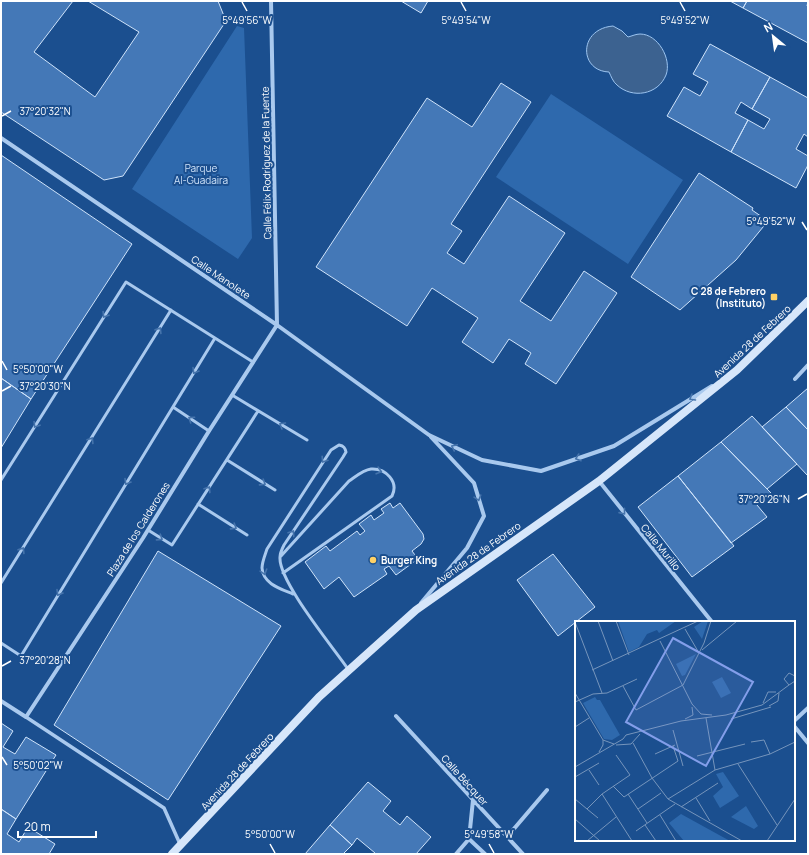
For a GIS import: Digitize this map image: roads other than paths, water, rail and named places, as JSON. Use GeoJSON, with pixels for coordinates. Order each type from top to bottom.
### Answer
{"type":"FeatureCollection","features":[{"type":"Feature","properties":{"kind":"main road","name":"Avenida 28 de Febrero"},"geometry":{"type":"LineString","coordinates":[[172,854],[319,697],[416,610],[599,481],[737,370],[808,301]]}},
{"type":"Feature","properties":{"kind":"main road","name":"Avenida 28 de Febrero"},"geometry":{"type":"LineString","coordinates":[[176,854],[181,845]]}},
{"type":"Feature","properties":{"kind":"street"},"geometry":{"type":"LineString","coordinates":[[265,1],[271,2]]}},
{"type":"Feature","properties":{"kind":"street","name":"Calle Félix Rodríguez de la Fuente"},"geometry":{"type":"LineString","coordinates":[[271,2],[277,324]]}},
{"type":"Feature","properties":{"kind":"street","name":"Calle Manolete"},"geometry":{"type":"LineString","coordinates":[[1,138],[277,324],[429,435]]}},
{"type":"Feature","properties":{"kind":"street","name":"Plaza de los Calderones"},"geometry":{"type":"LineString","coordinates":[[26,716],[148,530],[277,324]]}},
{"type":"Feature","properties":{"kind":"street"},"geometry":{"type":"LineString","coordinates":[[794,379],[808,365]]}},
{"type":"Feature","properties":{"kind":"street"},"geometry":{"type":"LineString","coordinates":[[429,435],[482,460],[540,471],[614,446],[737,370]]}},
{"type":"Feature","properties":{"kind":"street"},"geometry":{"type":"LineString","coordinates":[[416,610],[466,548],[484,516],[474,483],[429,435]]}},
{"type":"Feature","properties":{"kind":"street","name":"Calle Murillo"},"geometry":{"type":"LineString","coordinates":[[599,481],[711,621]]}},
{"type":"Feature","properties":{"kind":"street"},"geometry":{"type":"LineString","coordinates":[[1,701],[164,808],[181,845]]}},
{"type":"Feature","properties":{"kind":"street"},"geometry":{"type":"LineString","coordinates":[[795,720],[808,708]]}},
{"type":"Feature","properties":{"kind":"street","name":"Calle Bécquer"},"geometry":{"type":"LineString","coordinates":[[396,716],[523,854]]}},
{"type":"Feature","properties":{"kind":"street"},"geometry":{"type":"LineString","coordinates":[[795,727],[808,743]]}},
{"type":"Feature","properties":{"kind":"street"},"geometry":{"type":"LineString","coordinates":[[507,837],[547,790]]}},
{"type":"Feature","properties":{"kind":"street"},"geometry":{"type":"LineString","coordinates":[[456,854],[469,839],[472,800]]}},
{"type":"Feature","properties":{"kind":"street"},"geometry":{"type":"LineString","coordinates":[[469,839],[485,854]]}},
{"type":"Feature","properties":{"kind":"lane"},"geometry":{"type":"LineString","coordinates":[[1,480],[126,282],[253,362]]}},
{"type":"Feature","properties":{"kind":"lane"},"geometry":{"type":"LineString","coordinates":[[1,583],[172,310]]}},
{"type":"Feature","properties":{"kind":"lane"},"geometry":{"type":"LineString","coordinates":[[1,643],[21,656],[215,338]]}},
{"type":"Feature","properties":{"kind":"lane"},"geometry":{"type":"LineString","coordinates":[[232,395],[307,440]]}},
{"type":"Feature","properties":{"kind":"lane"},"geometry":{"type":"LineString","coordinates":[[173,407],[209,431]]}},
{"type":"Feature","properties":{"kind":"lane"},"geometry":{"type":"LineString","coordinates":[[148,530],[172,545],[258,411]]}},
{"type":"Feature","properties":{"kind":"lane"},"geometry":{"type":"LineString","coordinates":[[293,594],[275,587],[266,578],[262,569],[263,560],[267,549],[331,450],[339,445],[345,448],[346,452],[284,545],[280,557],[283,573],[293,594],[349,669]]}},
{"type":"Feature","properties":{"kind":"lane"},"geometry":{"type":"LineString","coordinates":[[227,460],[275,490]]}},
{"type":"Feature","properties":{"kind":"lane"},"geometry":{"type":"LineString","coordinates":[[280,557],[349,481],[362,472],[371,469],[383,471],[391,477],[394,482],[392,496],[283,573]]}},
{"type":"Feature","properties":{"kind":"lane"},"geometry":{"type":"LineString","coordinates":[[198,504],[246,535]]}},
{"type":"Feature","properties":{"kind":"place","name":"C 28 de Febrero (Instituto)"},"geometry":{"type":"Point","coordinates":[774,297]}},
{"type":"Feature","properties":{"kind":"place","name":"Burger King"},"geometry":{"type":"Point","coordinates":[373,560]}},
{"type":"Feature","properties":{"kind":"park label","name":"Parque Al-Guadaira"},"geometry":{"type":"Point","coordinates":[201,174]}}]}
